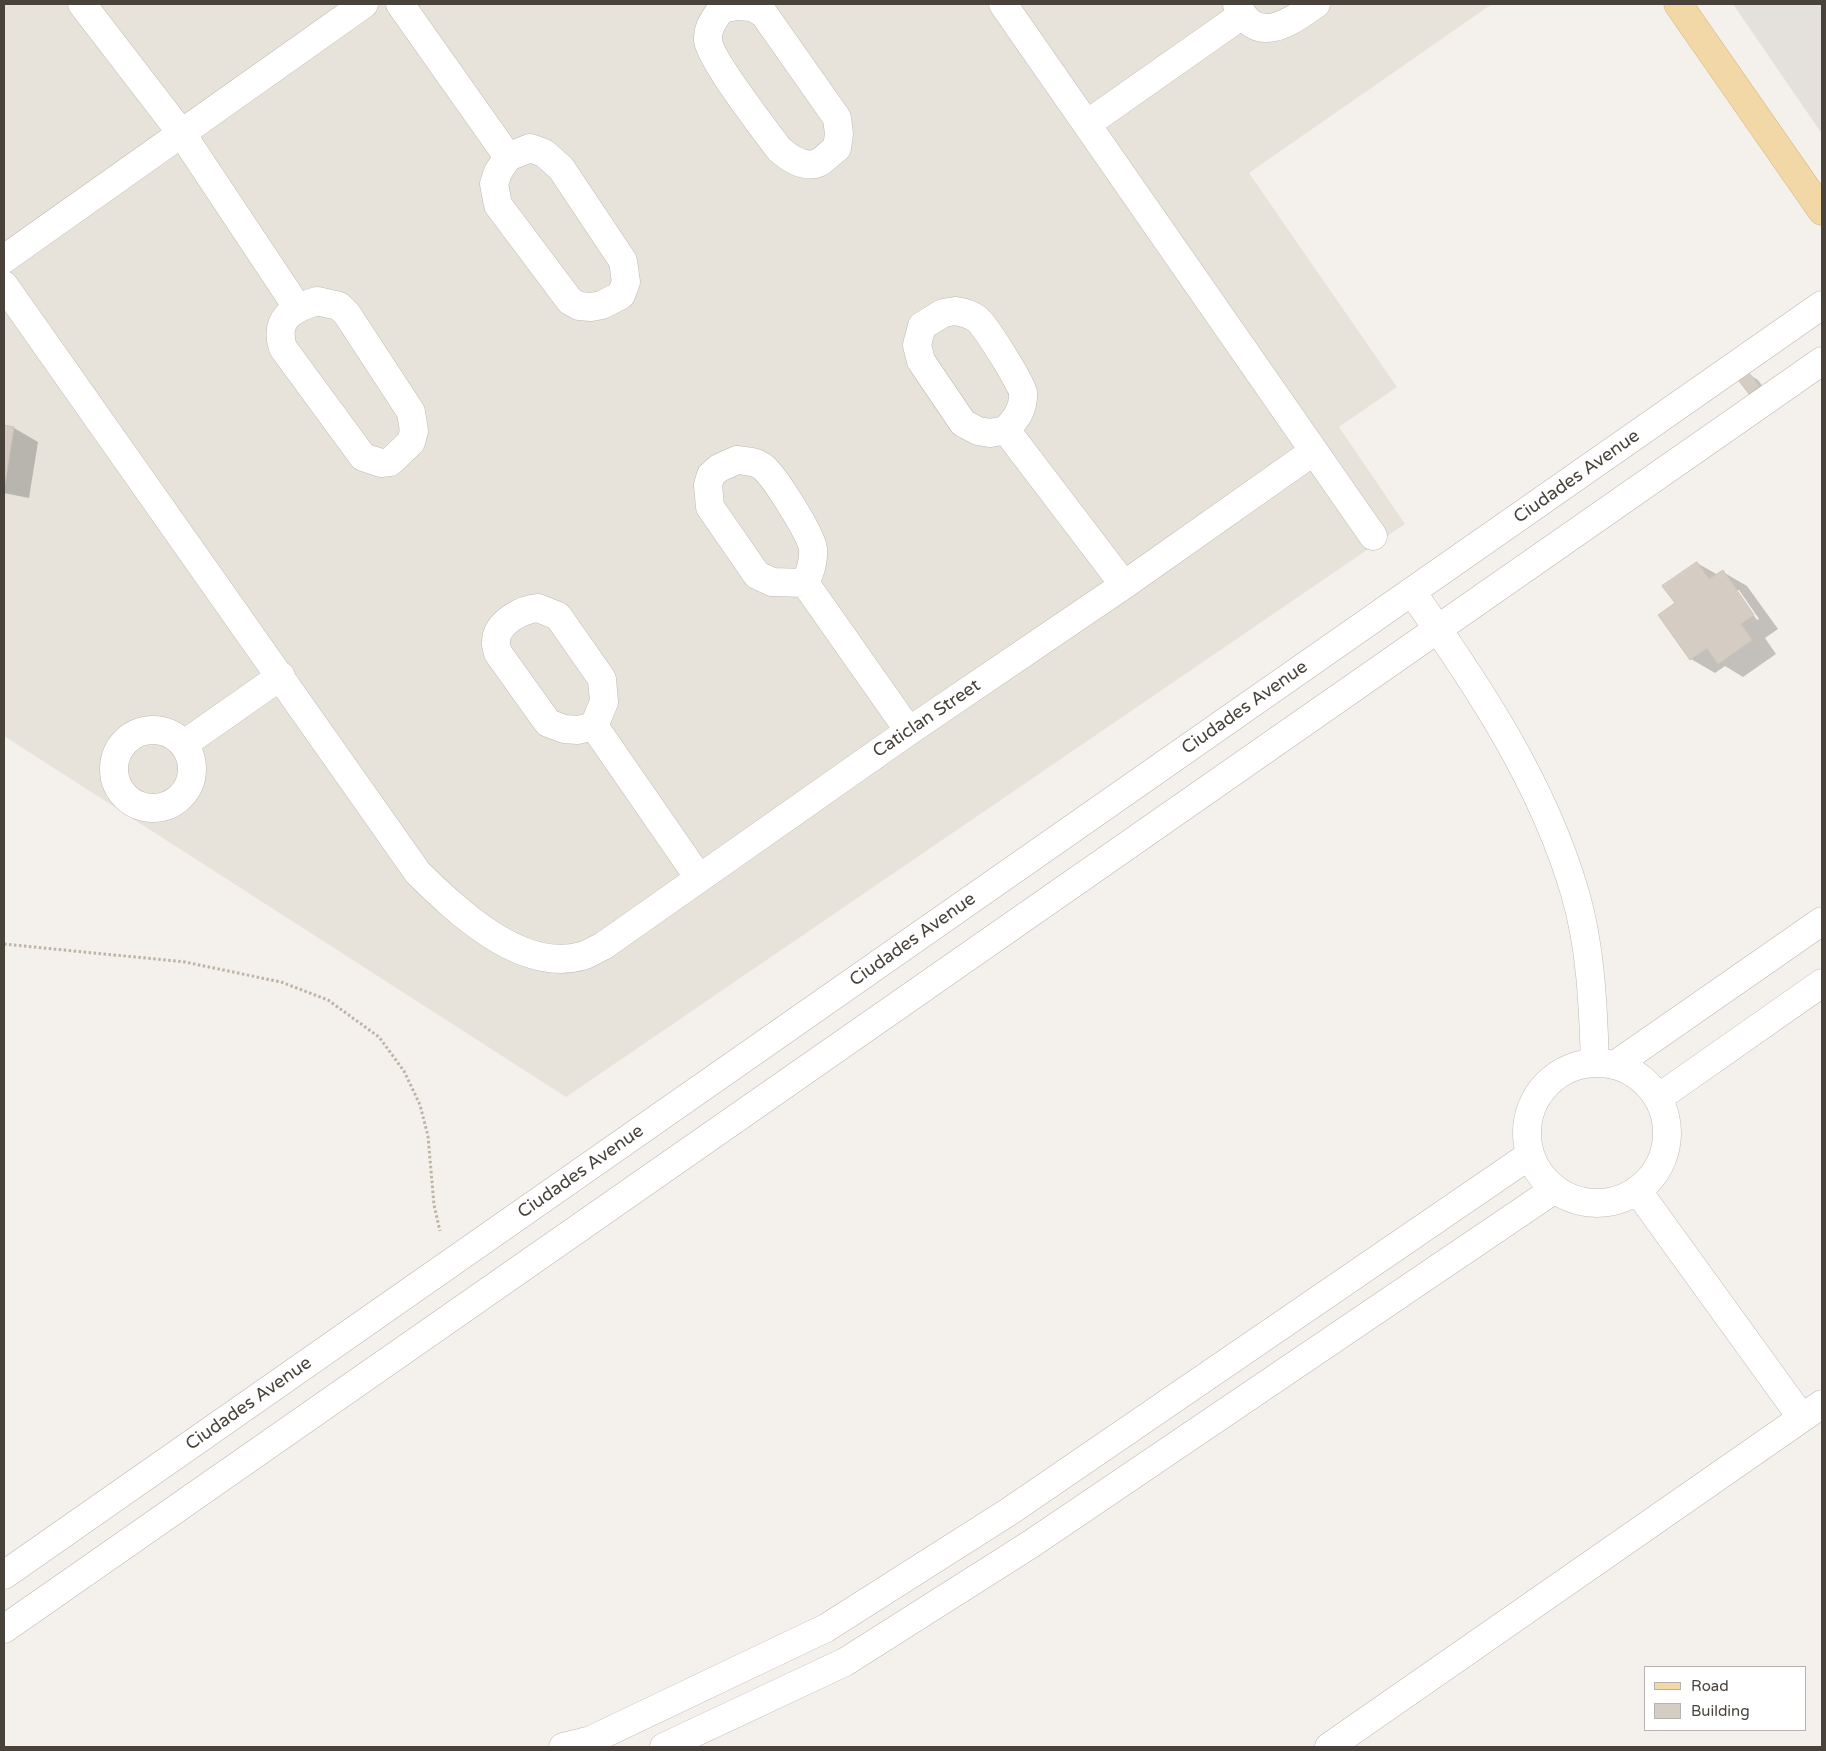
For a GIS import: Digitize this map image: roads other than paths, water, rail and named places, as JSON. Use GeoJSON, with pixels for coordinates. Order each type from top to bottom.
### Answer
{"type":"FeatureCollection","features":[{"type":"Feature","properties":{"kind":"main road"},"geometry":{"type":"LineString","coordinates":[[1678,4],[1822,211]]}},
{"type":"Feature","properties":{"kind":"street"},"geometry":{"type":"LineString","coordinates":[[82,4],[182,134],[297,307]]}},
{"type":"Feature","properties":{"kind":"street"},"geometry":{"type":"LineString","coordinates":[[4,258],[364,4]]}},
{"type":"Feature","properties":{"kind":"street"},"geometry":{"type":"LineString","coordinates":[[400,4],[508,157]]}},
{"type":"Feature","properties":{"kind":"street"},"geometry":{"type":"LineString","coordinates":[[1003,4],[1373,536]]}},
{"type":"Feature","properties":{"kind":"street"},"geometry":{"type":"LineString","coordinates":[[1087,124],[1239,9],[1259,28],[1280,27],[1316,4]]}},
{"type":"Feature","properties":{"kind":"street"},"geometry":{"type":"LineString","coordinates":[[720,6],[752,7],[764,14],[837,118],[839,134],[837,148],[818,163],[806,164],[791,160],[778,149],[716,59],[708,41],[709,27],[720,6]]}},
{"type":"Feature","properties":{"kind":"street"},"geometry":{"type":"LineString","coordinates":[[530,148],[544,153],[561,168],[623,261],[626,282],[620,295],[592,308],[580,306],[570,301],[498,205],[494,184],[498,172],[508,157],[530,148]]}},
{"type":"Feature","properties":{"kind":"street","name":"Caticlan Street"},"geometry":{"type":"LineString","coordinates":[[4,285],[418,873],[451,905],[493,937],[530,954],[557,958],[582,956],[603,946],[908,731],[1124,585],[1314,451]]}},
{"type":"Feature","properties":{"kind":"street"},"geometry":{"type":"LineString","coordinates":[[317,301],[339,306],[347,314],[411,412],[414,431],[411,442],[390,462],[381,463],[363,457],[283,348],[279,334],[282,323],[297,307],[317,301]]}},
{"type":"Feature","properties":{"kind":"street","name":"Ciudades Avenue"},"geometry":{"type":"LineString","coordinates":[[4,1574],[1822,305]]}},
{"type":"Feature","properties":{"kind":"street"},"geometry":{"type":"LineString","coordinates":[[955,311],[966,313],[978,320],[1020,383],[1023,391],[1019,415],[1006,430],[978,431],[963,423],[921,361],[917,345],[922,326],[943,313],[955,311]]}},
{"type":"Feature","properties":{"kind":"street"},"geometry":{"type":"LineString","coordinates":[[4,1629],[1822,360]]}},
{"type":"Feature","properties":{"kind":"street"},"geometry":{"type":"LineString","coordinates":[[1006,430],[1124,585]]}},
{"type":"Feature","properties":{"kind":"street"},"geometry":{"type":"LineString","coordinates":[[737,460],[756,463],[764,468],[809,534],[813,550],[812,566],[805,583],[772,582],[757,575],[710,507],[708,485],[711,475],[719,468],[737,460]]}},
{"type":"Feature","properties":{"kind":"street"},"geometry":{"type":"LineString","coordinates":[[805,583],[908,731]]}},
{"type":"Feature","properties":{"kind":"street"},"geometry":{"type":"LineString","coordinates":[[1412,592],[1477,688],[1518,756],[1552,823],[1576,895],[1587,952],[1593,1008],[1605,1063]]}},
{"type":"Feature","properties":{"kind":"street"},"geometry":{"type":"LineString","coordinates":[[538,608],[558,616],[602,679],[604,702],[594,726],[578,730],[564,729],[548,723],[498,653],[496,640],[504,624],[526,609],[538,608]]}},
{"type":"Feature","properties":{"kind":"street"},"geometry":{"type":"LineString","coordinates":[[184,744],[281,676]]}},
{"type":"Feature","properties":{"kind":"street"},"geometry":{"type":"LineString","coordinates":[[594,726],[699,878]]}},
{"type":"Feature","properties":{"kind":"street"},"geometry":{"type":"LineString","coordinates":[[1605,1063],[1632,1072],[1647,1084],[1658,1098],[1665,1114],[1667,1131],[1665,1148],[1660,1164],[1650,1179],[1637,1190],[1621,1198],[1604,1202],[1587,1202],[1570,1198],[1555,1189],[1540,1174],[1530,1155],[1526,1139],[1527,1123],[1531,1107],[1539,1093],[1550,1080],[1563,1070],[1605,1063],[1822,921]]}},
{"type":"Feature","properties":{"kind":"street"},"geometry":{"type":"LineString","coordinates":[[1658,1098],[1822,984]]}},
{"type":"Feature","properties":{"kind":"street"},"geometry":{"type":"LineString","coordinates":[[563,1747],[591,1740],[826,1628],[1010,1511],[1530,1155]]}},
{"type":"Feature","properties":{"kind":"street"},"geometry":{"type":"LineString","coordinates":[[664,1747],[845,1662],[1048,1532],[1555,1189]]}},
{"type":"Feature","properties":{"kind":"street"},"geometry":{"type":"LineString","coordinates":[[1328,1747],[1812,1411],[1637,1190]]}},
{"type":"Feature","properties":{"kind":"street"},"geometry":{"type":"LineString","coordinates":[[935,1559],[957,1591]]}}]}
